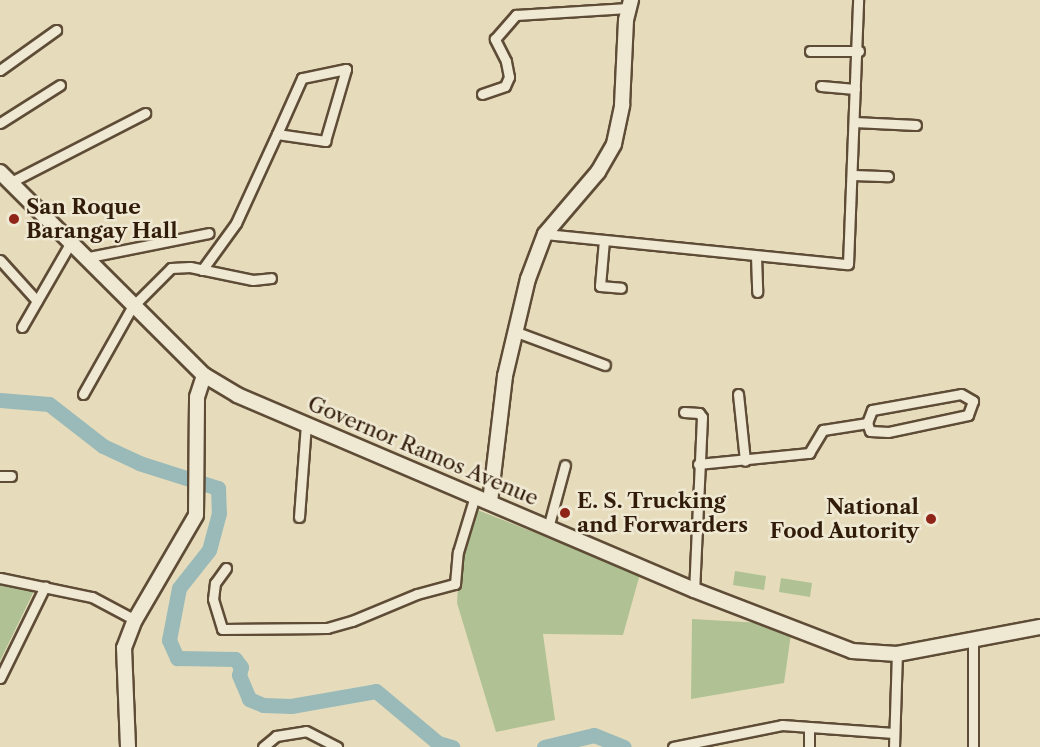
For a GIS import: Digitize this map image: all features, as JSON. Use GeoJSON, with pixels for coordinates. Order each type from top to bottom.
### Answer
{"type":"FeatureCollection","features":[{"type":"Feature","properties":{"kind":"main road"},"geometry":{"type":"LineString","coordinates":[[490,502],[514,330],[545,234],[598,172],[614,144],[622,105],[630,4]]}},
{"type":"Feature","properties":{"kind":"main road","name":"Governor Ramos Avenue"},"geometry":{"type":"LineString","coordinates":[[0,172],[132,307],[204,375],[237,394],[694,590],[840,647],[864,653],[897,654],[1040,627]]}},
{"type":"Feature","properties":{"kind":"main road"},"geometry":{"type":"LineString","coordinates":[[128,747],[122,662],[135,620],[190,528],[199,488],[196,397],[204,375]]}},
{"type":"Feature","properties":{"kind":"street"},"geometry":{"type":"LineString","coordinates":[[545,234],[848,264],[855,89],[859,51],[858,0]]}},
{"type":"Feature","properties":{"kind":"street"},"geometry":{"type":"LineString","coordinates":[[482,94],[499,92],[509,77],[495,39],[508,21],[529,13],[546,16],[573,5],[630,4]]}},
{"type":"Feature","properties":{"kind":"street"},"geometry":{"type":"LineString","coordinates":[[0,70],[56,30]]}},
{"type":"Feature","properties":{"kind":"street"},"geometry":{"type":"LineString","coordinates":[[810,51],[859,51]]}},
{"type":"Feature","properties":{"kind":"street"},"geometry":{"type":"LineString","coordinates":[[202,270],[236,223],[302,78],[346,69],[325,141],[277,134]]}},
{"type":"Feature","properties":{"kind":"street"},"geometry":{"type":"LineString","coordinates":[[0,123],[60,85]]}},
{"type":"Feature","properties":{"kind":"street"},"geometry":{"type":"LineString","coordinates":[[821,86],[855,89]]}},
{"type":"Feature","properties":{"kind":"street"},"geometry":{"type":"LineString","coordinates":[[10,182],[146,113]]}},
{"type":"Feature","properties":{"kind":"street"},"geometry":{"type":"LineString","coordinates":[[854,122],[916,125]]}},
{"type":"Feature","properties":{"kind":"street"},"geometry":{"type":"LineString","coordinates":[[853,175],[888,176]]}},
{"type":"Feature","properties":{"kind":"street"},"geometry":{"type":"LineString","coordinates":[[84,258],[209,233]]}},
{"type":"Feature","properties":{"kind":"street"},"geometry":{"type":"LineString","coordinates":[[604,240],[600,286],[621,288]]}},
{"type":"Feature","properties":{"kind":"street"},"geometry":{"type":"LineString","coordinates":[[22,327],[70,244]]}},
{"type":"Feature","properties":{"kind":"street"},"geometry":{"type":"LineString","coordinates":[[756,256],[757,292]]}},
{"type":"Feature","properties":{"kind":"street"},"geometry":{"type":"LineString","coordinates":[[0,260],[37,301]]}},
{"type":"Feature","properties":{"kind":"street"},"geometry":{"type":"LineString","coordinates":[[84,394],[132,307],[171,268],[202,270],[253,280],[271,278]]}},
{"type":"Feature","properties":{"kind":"street"},"geometry":{"type":"LineString","coordinates":[[514,330],[605,365]]}},
{"type":"Feature","properties":{"kind":"street"},"geometry":{"type":"LineString","coordinates":[[738,394],[745,461]]}},
{"type":"Feature","properties":{"kind":"street"},"geometry":{"type":"LineString","coordinates":[[961,394],[972,401],[968,415],[888,432],[870,431],[867,423],[872,410],[882,407],[961,394]]}},
{"type":"Feature","properties":{"kind":"street"},"geometry":{"type":"LineString","coordinates":[[684,412],[699,413],[702,417],[698,464],[694,590]]}},
{"type":"Feature","properties":{"kind":"street"},"geometry":{"type":"LineString","coordinates":[[299,518],[306,423]]}},
{"type":"Feature","properties":{"kind":"street"},"geometry":{"type":"LineString","coordinates":[[698,464],[809,453],[823,430],[867,423]]}},
{"type":"Feature","properties":{"kind":"street"},"geometry":{"type":"LineString","coordinates":[[548,528],[565,465]]}},
{"type":"Feature","properties":{"kind":"street"},"geometry":{"type":"LineString","coordinates":[[0,476],[11,476]]}},
{"type":"Feature","properties":{"kind":"street"},"geometry":{"type":"LineString","coordinates":[[226,568],[215,583],[213,599],[222,629],[327,628],[352,621],[417,594],[455,584],[458,552],[475,496]]}},
{"type":"Feature","properties":{"kind":"street"},"geometry":{"type":"LineString","coordinates":[[0,578],[92,597],[135,620]]}},
{"type":"Feature","properties":{"kind":"street"},"geometry":{"type":"LineString","coordinates":[[0,678],[45,586]]}},
{"type":"Feature","properties":{"kind":"street"},"geometry":{"type":"LineString","coordinates":[[973,641],[973,747]]}},
{"type":"Feature","properties":{"kind":"street"},"geometry":{"type":"LineString","coordinates":[[894,747],[897,654]]}},
{"type":"Feature","properties":{"kind":"street"},"geometry":{"type":"LineString","coordinates":[[673,747],[782,725],[894,733]]}},
{"type":"Feature","properties":{"kind":"street"},"geometry":{"type":"LineString","coordinates":[[809,727],[809,747]]}},
{"type":"Feature","properties":{"kind":"street"},"geometry":{"type":"LineString","coordinates":[[263,747],[276,736],[306,731],[337,747]]}},
{"type":"Feature","properties":{"kind":"green space"},"geometry":{"type":"Polygon","coordinates":[[[475,509],[640,574],[623,635],[543,634],[555,720],[496,732],[457,603],[460,554],[475,509]]]}},
{"type":"Feature","properties":{"kind":"green space"},"geometry":{"type":"Polygon","coordinates":[[[735,571],[766,576],[764,590],[733,585],[735,571]]]}},
{"type":"Feature","properties":{"kind":"green space"},"geometry":{"type":"Polygon","coordinates":[[[781,578],[812,583],[810,597],[779,592],[781,578]]]}},
{"type":"Feature","properties":{"kind":"green space"},"geometry":{"type":"Polygon","coordinates":[[[0,585],[34,591],[0,661],[0,585]]]}},
{"type":"Feature","properties":{"kind":"green space"},"geometry":{"type":"Polygon","coordinates":[[[692,619],[762,623],[791,634],[784,683],[691,699],[692,619]]]}},
{"type":"Feature","properties":{"kind":"waterway"},"geometry":{"type":"LineString","coordinates":[[0,400],[49,404],[103,446],[139,463],[218,488],[219,513],[209,550],[179,588],[169,640],[177,658],[235,659],[241,667],[239,675],[249,699],[263,705],[291,706],[376,691],[438,743],[452,747]]}},
{"type":"Feature","properties":{"kind":"waterway"},"geometry":{"type":"LineString","coordinates":[[544,747],[594,735],[624,747]]}},
{"type":"Feature","properties":{"kind":"place","name":"San Roque Barangay Hall"},"geometry":{"type":"Point","coordinates":[14,219]}},
{"type":"Feature","properties":{"kind":"place","name":"E. S. Trucking and Forwarders"},"geometry":{"type":"Point","coordinates":[565,513]}},
{"type":"Feature","properties":{"kind":"place","name":"National Food Autority"},"geometry":{"type":"Point","coordinates":[931,519]}}]}
